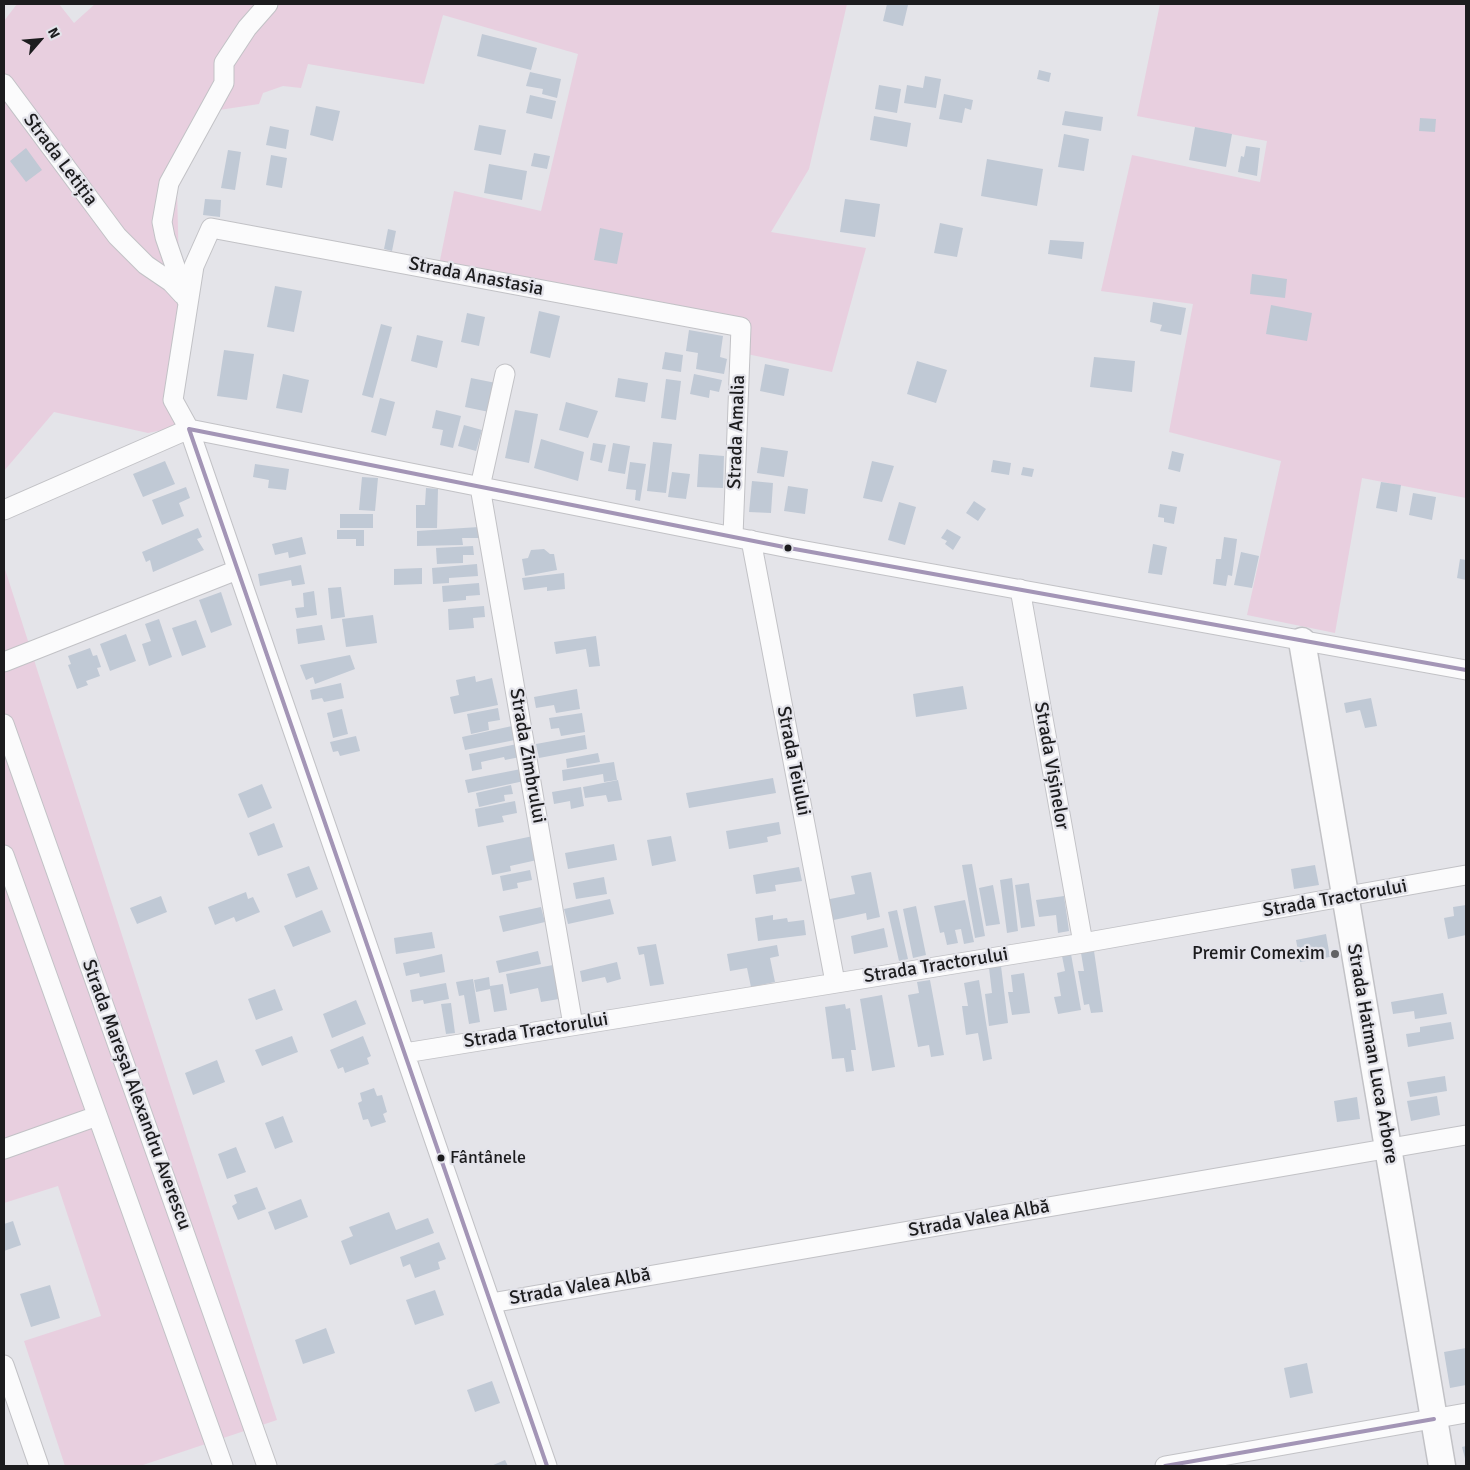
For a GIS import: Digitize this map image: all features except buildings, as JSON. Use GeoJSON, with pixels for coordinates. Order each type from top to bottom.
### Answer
{"type":"FeatureCollection","features":[{"type":"Feature","properties":{"kind":"street"},"geometry":{"type":"LineString","coordinates":[[268,4],[246,28],[224,63],[224,84],[169,183],[162,222],[164,237],[187,301],[173,400],[189,429],[547,1466]]}},
{"type":"Feature","properties":{"kind":"street","name":"Strada Letiția"},"geometry":{"type":"LineString","coordinates":[[4,84],[117,236],[146,265],[170,282],[187,301]]}},
{"type":"Feature","properties":{"kind":"street","name":"Strada Anastasia"},"geometry":{"type":"LineString","coordinates":[[187,301],[194,266],[211,228],[741,327]]}},
{"type":"Feature","properties":{"kind":"street","name":"Strada Amalia"},"geometry":{"type":"LineString","coordinates":[[741,327],[742,538]]}},
{"type":"Feature","properties":{"kind":"street"},"geometry":{"type":"LineString","coordinates":[[480,487],[505,374]]}},
{"type":"Feature","properties":{"kind":"street"},"geometry":{"type":"LineString","coordinates":[[4,510],[189,429],[742,538],[1466,670]]}},
{"type":"Feature","properties":{"kind":"street","name":"Strada Zimbrului"},"geometry":{"type":"LineString","coordinates":[[480,487],[573,1025]]}},
{"type":"Feature","properties":{"kind":"street","name":"Strada Teiului"},"geometry":{"type":"LineString","coordinates":[[742,538],[835,982]]}},
{"type":"Feature","properties":{"kind":"street"},"geometry":{"type":"LineString","coordinates":[[4,662],[238,570]]}},
{"type":"Feature","properties":{"kind":"street","name":"Strada Vișinelor"},"geometry":{"type":"LineString","coordinates":[[1020,589],[1082,943]]}},
{"type":"Feature","properties":{"kind":"street","name":"Strada Hatman Luca Arbore"},"geometry":{"type":"LineString","coordinates":[[1302,641],[1442,1466]]}},
{"type":"Feature","properties":{"kind":"street","name":"Strada Mareșal Alexandru Averescu"},"geometry":{"type":"LineString","coordinates":[[4,724],[267,1466]]}},
{"type":"Feature","properties":{"kind":"street"},"geometry":{"type":"LineString","coordinates":[[4,855],[223,1466]]}},
{"type":"Feature","properties":{"kind":"street","name":"Strada Tractorului"},"geometry":{"type":"LineString","coordinates":[[404,1052],[1082,943],[1345,898],[1466,875]]}},
{"type":"Feature","properties":{"kind":"street"},"geometry":{"type":"LineString","coordinates":[[4,1149],[97,1116]]}},
{"type":"Feature","properties":{"kind":"street","name":"Strada Valea Albă"},"geometry":{"type":"LineString","coordinates":[[491,1303],[1466,1135]]}},
{"type":"Feature","properties":{"kind":"street"},"geometry":{"type":"LineString","coordinates":[[4,1364],[39,1466]]}},
{"type":"Feature","properties":{"kind":"street"},"geometry":{"type":"LineString","coordinates":[[1165,1466],[1466,1413]]}},
{"type":"Feature","properties":{"kind":"shaded area"},"geometry":{"type":"Polygon","coordinates":[[[17,4],[59,4],[74,23],[95,4],[847,4],[809,169],[771,232],[866,248],[832,372],[747,354],[750,322],[439,265],[454,191],[541,211],[578,54],[443,15],[424,84],[308,64],[301,88],[283,86],[263,93],[259,104],[219,110],[177,190],[180,309],[178,427],[148,433],[54,412],[4,471],[4,21],[17,4]]]}},
{"type":"Feature","properties":{"kind":"shaded area"},"geometry":{"type":"Polygon","coordinates":[[[1160,4],[1466,4],[1466,498],[1362,478],[1335,633],[1247,615],[1281,461],[1169,432],[1193,304],[1101,291],[1132,155],[1260,182],[1267,141],[1137,116],[1160,4]]]}},
{"type":"Feature","properties":{"kind":"shaded area"},"geometry":{"type":"Polygon","coordinates":[[[4,566],[277,1420],[140,1466],[65,1466],[24,1341],[101,1316],[58,1186],[4,1203],[4,566]]]}},
{"type":"Feature","properties":{"kind":"transit line"},"geometry":{"type":"LineString","coordinates":[[189,429],[789,548],[1466,670]]}},
{"type":"Feature","properties":{"kind":"transit line"},"geometry":{"type":"LineString","coordinates":[[189,429],[547,1466]]}},
{"type":"Feature","properties":{"kind":"transit line"},"geometry":{"type":"LineString","coordinates":[[1165,1466],[1434,1419]]}},
{"type":"Feature","properties":{"kind":"place","name":"Premir Comexim"},"geometry":{"type":"Point","coordinates":[1335,954]}},
{"type":"Feature","properties":{"kind":"place","name":"Fântânele"},"geometry":{"type":"Point","coordinates":[441,1158]}}]}
